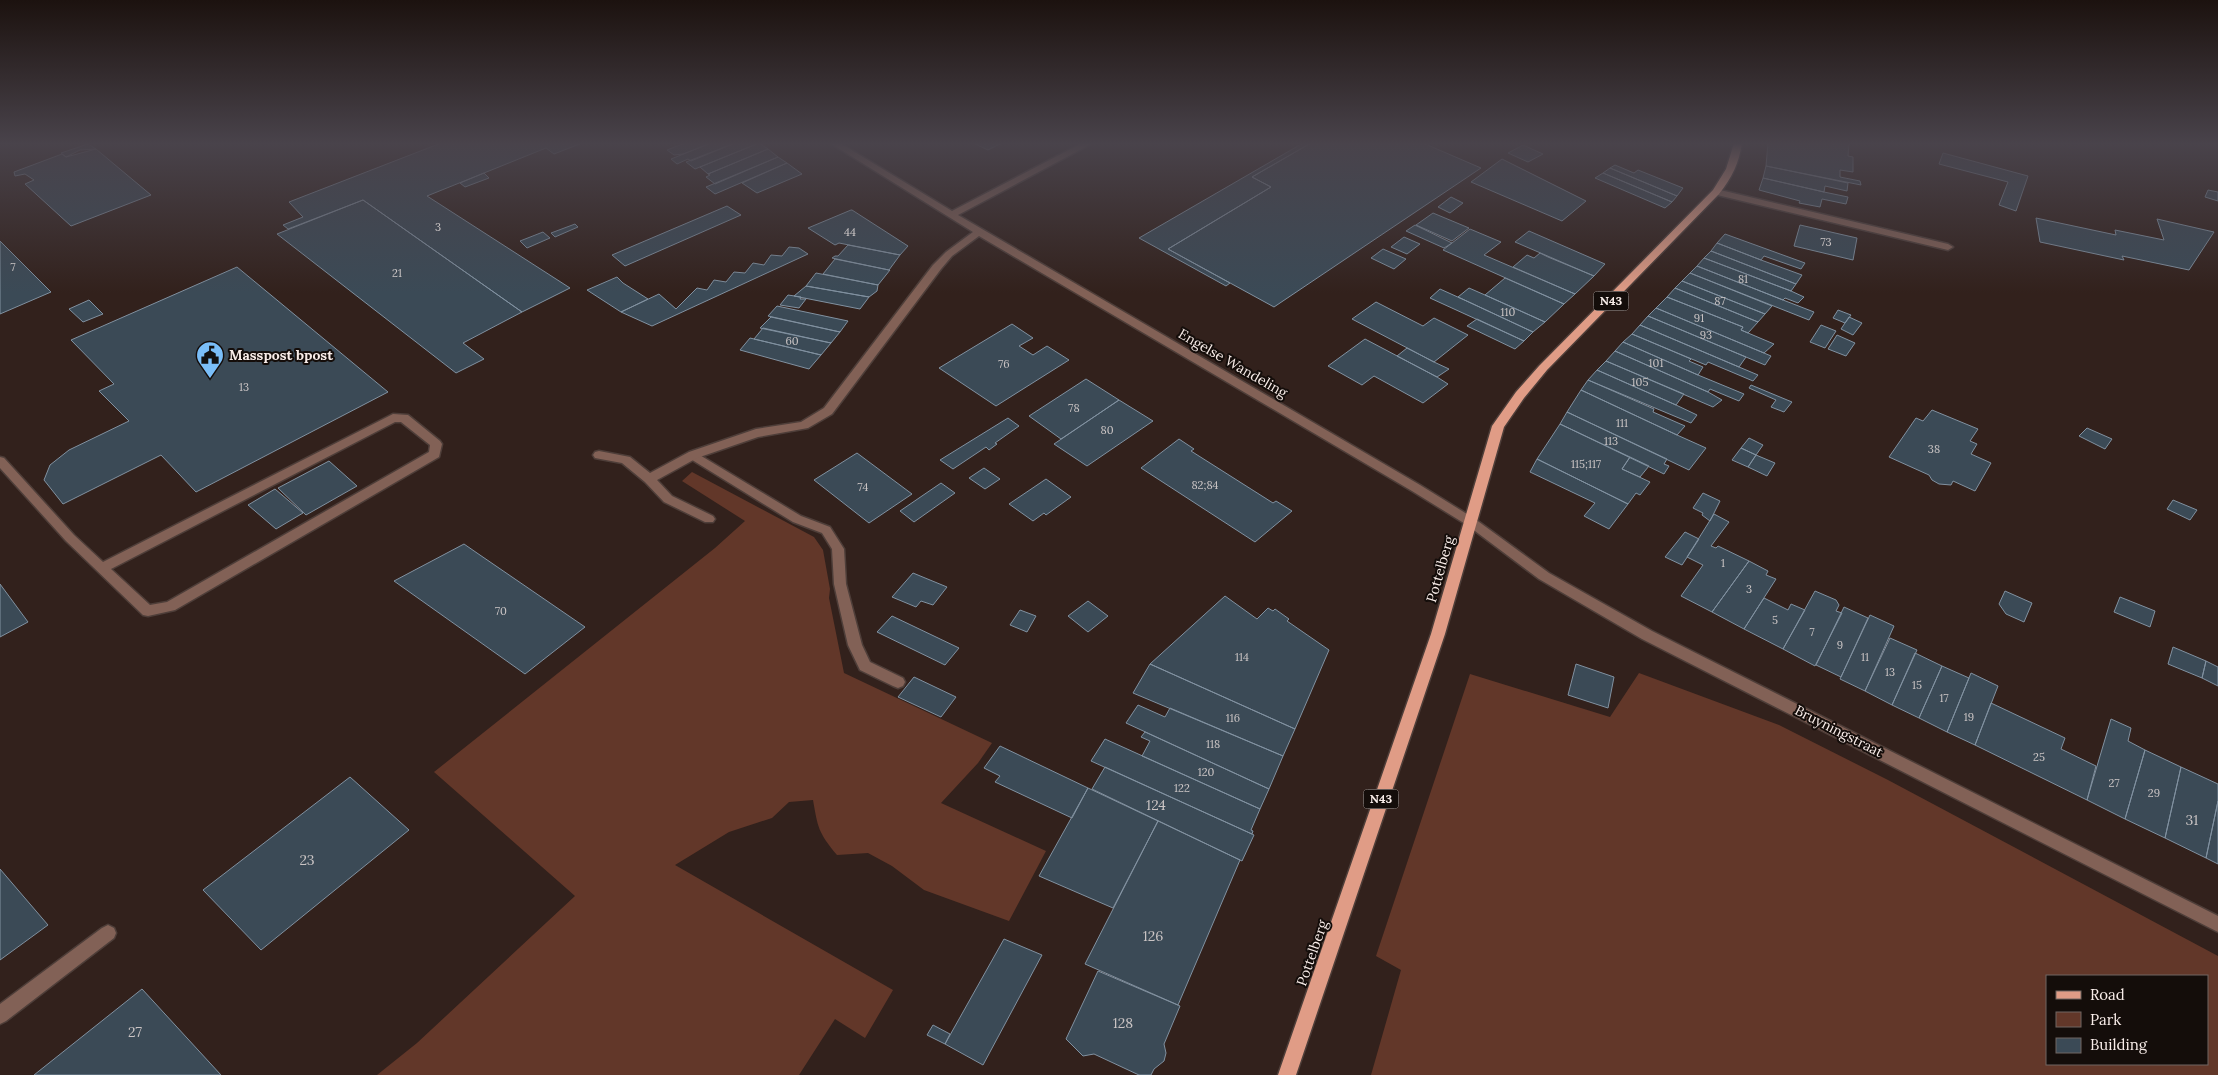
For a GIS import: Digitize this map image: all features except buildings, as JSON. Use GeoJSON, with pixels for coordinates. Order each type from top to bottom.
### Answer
{"type":"FeatureCollection","features":[{"type":"Feature","properties":{"kind":"main road","name":"Pottelberg"},"geometry":{"type":"LineString","coordinates":[[1287,1075],[1438,634],[1498,426],[1520,395],[1543,368],[1715,193]]}},
{"type":"Feature","properties":{"kind":"street","name":"Engelse Wandeling"},"geometry":{"type":"LineString","coordinates":[[917,193],[979,232],[1471,522]]}},
{"type":"Feature","properties":{"kind":"street"},"geometry":{"type":"LineString","coordinates":[[952,214],[992,193]]}},
{"type":"Feature","properties":{"kind":"street"},"geometry":{"type":"LineString","coordinates":[[1720,193],[1775,208],[1948,246]]}},
{"type":"Feature","properties":{"kind":"street"},"geometry":{"type":"LineString","coordinates":[[650,479],[693,455],[756,433],[804,425],[828,411],[937,267],[949,254],[979,232]]}},
{"type":"Feature","properties":{"kind":"street"},"geometry":{"type":"LineString","coordinates":[[0,461],[70,538],[102,568],[148,611],[170,606],[434,454],[436,444],[404,418],[393,418],[102,568]]}},
{"type":"Feature","properties":{"kind":"street"},"geometry":{"type":"LineString","coordinates":[[599,455],[626,460],[650,479],[668,499],[709,519]]}},
{"type":"Feature","properties":{"kind":"street"},"geometry":{"type":"LineString","coordinates":[[693,455],[797,518],[826,530],[838,549],[840,584],[855,644],[866,666],[898,682]]}},
{"type":"Feature","properties":{"kind":"street","name":"Bruyningstraat"},"geometry":{"type":"LineString","coordinates":[[1471,522],[1544,576],[1647,635],[2218,924]]}},
{"type":"Feature","properties":{"kind":"street"},"geometry":{"type":"LineString","coordinates":[[0,1015],[108,933]]}},
{"type":"Feature","properties":{"kind":"green space"},"geometry":{"type":"Polygon","coordinates":[[[692,472],[814,537],[823,550],[830,589],[829,598],[844,673],[992,743],[978,763],[941,803],[1046,851],[1009,921],[924,890],[892,866],[868,853],[837,855],[826,841],[820,829],[813,800],[789,802],[772,818],[729,832],[675,865],[893,990],[865,1038],[835,1019],[799,1075],[377,1075],[417,1043],[575,896],[434,772],[715,548],[745,521],[682,481],[692,472]]]}},
{"type":"Feature","properties":{"kind":"green space"},"geometry":{"type":"Polygon","coordinates":[[[1639,673],[1779,725],[1888,780],[2218,956],[2218,1075],[1371,1075],[1401,970],[1376,956],[1470,674],[1610,717],[1639,673]]]}},
{"type":"Feature","properties":{"kind":"place","name":"Masspost bpost"},"geometry":{"type":"Point","coordinates":[210,379]}}]}
